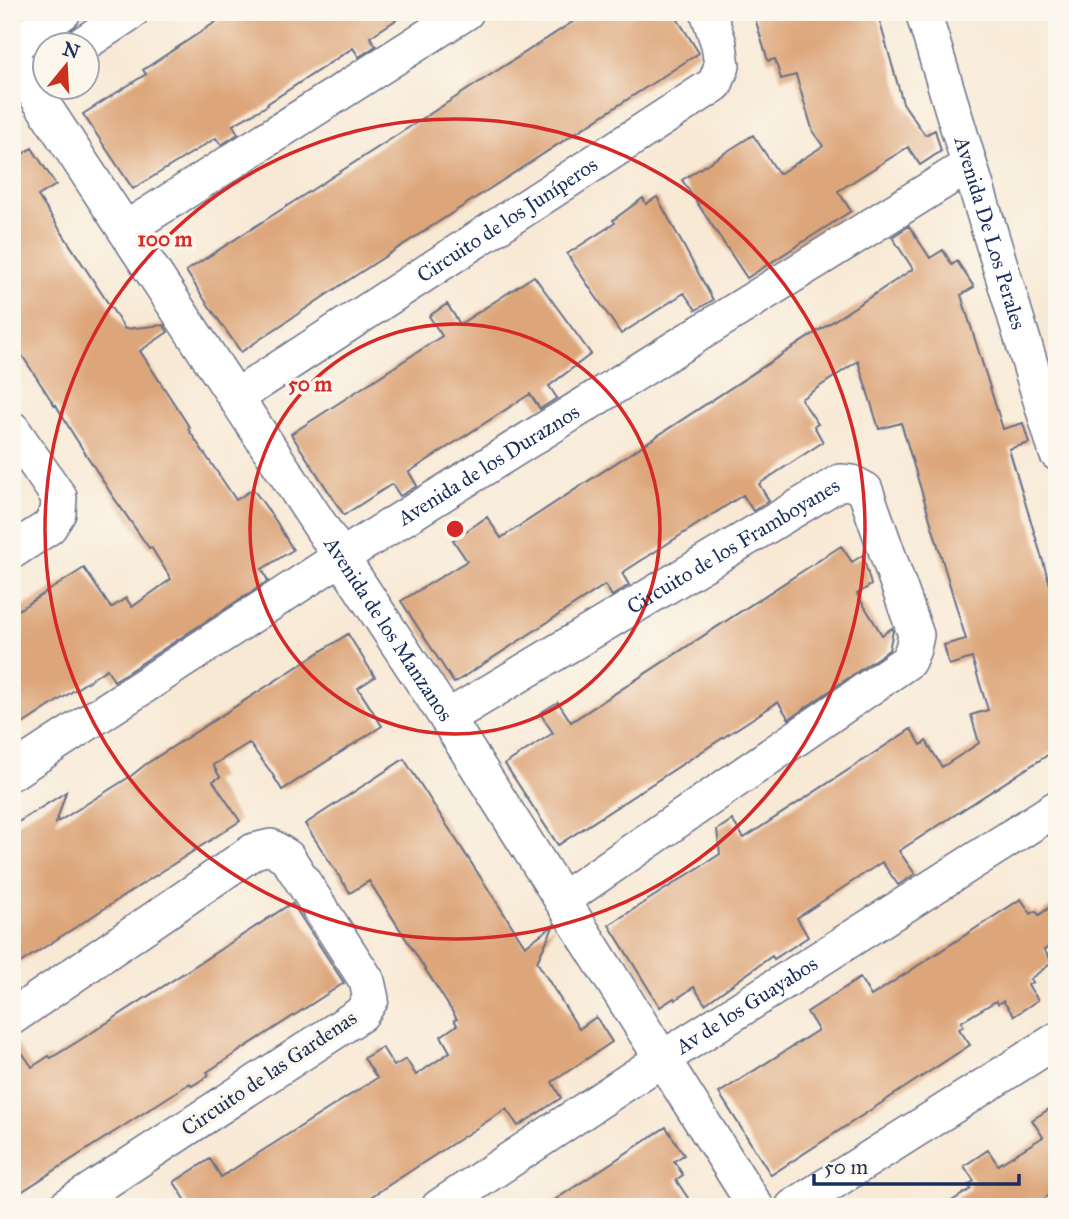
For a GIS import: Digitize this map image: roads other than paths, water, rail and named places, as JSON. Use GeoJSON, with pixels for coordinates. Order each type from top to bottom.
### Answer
{"type":"FeatureCollection","features":[{"type":"Feature","properties":{"kind":"street"},"geometry":{"type":"LineString","coordinates":[[12,46],[63,12]]}},
{"type":"Feature","properties":{"kind":"street"},"geometry":{"type":"LineString","coordinates":[[101,32],[131,12]]}},
{"type":"Feature","properties":{"kind":"street"},"geometry":{"type":"LineString","coordinates":[[126,229],[466,12]]}},
{"type":"Feature","properties":{"kind":"street","name":"Circuito de los Juníperos"},"geometry":{"type":"LineString","coordinates":[[236,397],[715,84],[722,66],[719,44],[708,12]]}},
{"type":"Feature","properties":{"kind":"street","name":"Avenida De Los Perales"},"geometry":{"type":"LineString","coordinates":[[923,12],[1057,453]]}},
{"type":"Feature","properties":{"kind":"street","name":"Avenida de los Manzanos"},"geometry":{"type":"LineString","coordinates":[[24,74],[447,718],[756,1207]]}},
{"type":"Feature","properties":{"kind":"street","name":"Avenida de los Duraznos"},"geometry":{"type":"LineString","coordinates":[[12,772],[341,558],[969,165]]}},
{"type":"Feature","properties":{"kind":"street"},"geometry":{"type":"LineString","coordinates":[[12,429],[59,497],[58,513],[49,527],[12,551]]}},
{"type":"Feature","properties":{"kind":"street","name":"Circuito de los Framboyanes"},"geometry":{"type":"LineString","coordinates":[[447,718],[840,482],[852,483],[865,490],[916,635],[914,649],[908,661],[562,900]]}},
{"type":"Feature","properties":{"kind":"street","name":"Av de los Guayabos"},"geometry":{"type":"LineString","coordinates":[[439,1207],[662,1059],[1057,808]]}},
{"type":"Feature","properties":{"kind":"street","name":"Circuito de las Gardenas"},"geometry":{"type":"LineString","coordinates":[[12,1017],[254,851],[271,847],[286,857],[367,981],[371,999],[362,1014],[66,1207]]}},
{"type":"Feature","properties":{"kind":"street"},"geometry":{"type":"LineString","coordinates":[[793,1207],[1057,1040]]}}]}
